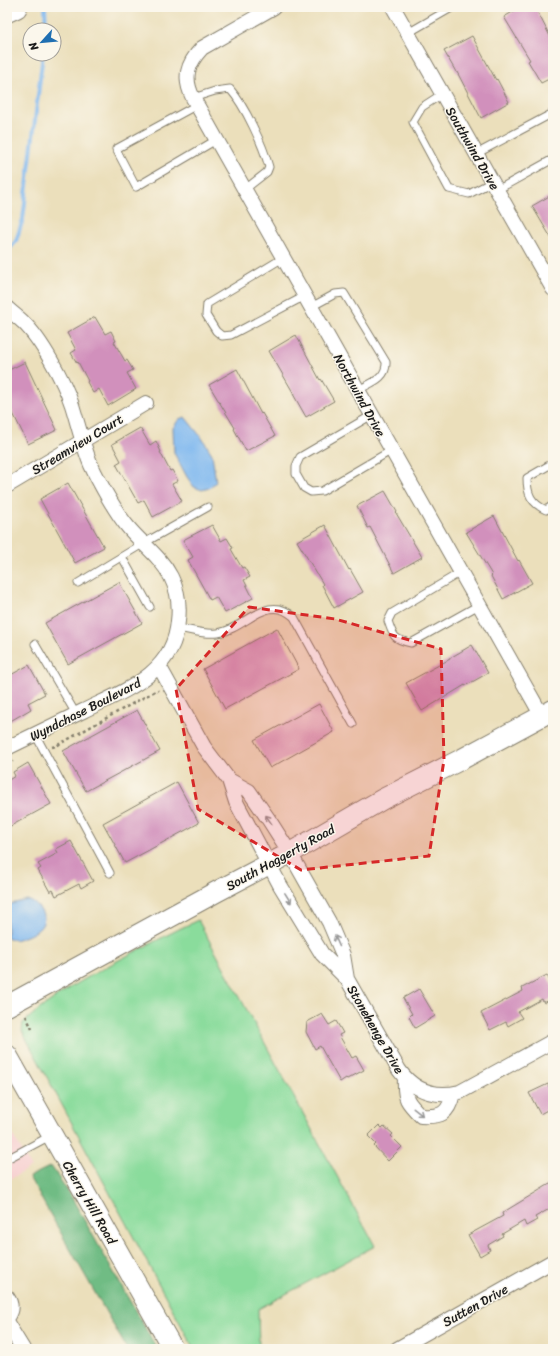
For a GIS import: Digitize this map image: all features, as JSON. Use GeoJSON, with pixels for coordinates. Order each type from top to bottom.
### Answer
{"type":"FeatureCollection","features":[{"type":"Feature","properties":{"kind":"highway"},"geometry":{"type":"LineString","coordinates":[[7,11],[15,7]]}},
{"type":"Feature","properties":{"kind":"main road","name":"South Haggerty Road"},"geometry":{"type":"LineString","coordinates":[[7,1006],[290,853],[383,799],[462,759],[547,713]]}},
{"type":"Feature","properties":{"kind":"main road","name":"Cherry Hill Road"},"geometry":{"type":"LineString","coordinates":[[7,1055],[173,1349]]}},
{"type":"Feature","properties":{"kind":"street","name":"Northwind Drive"},"geometry":{"type":"LineString","coordinates":[[274,7],[202,48],[194,56],[190,63],[187,77],[188,88],[244,190],[479,605],[547,713]]}},
{"type":"Feature","properties":{"kind":"street","name":"Southwind Drive"},"geometry":{"type":"LineString","coordinates":[[393,7],[553,289]]}},
{"type":"Feature","properties":{"kind":"street","name":"Wyndchase Boulevard"},"geometry":{"type":"LineString","coordinates":[[7,308],[37,337],[64,385],[91,465],[127,526],[165,567],[172,578],[180,608],[175,642],[159,666],[144,680],[7,748]]}},
{"type":"Feature","properties":{"kind":"street","name":"Streamview Court"},"geometry":{"type":"LineString","coordinates":[[7,486],[146,403]]}},
{"type":"Feature","properties":{"kind":"street"},"geometry":{"type":"LineString","coordinates":[[159,666],[204,747],[230,780],[249,791],[290,853]]}},
{"type":"Feature","properties":{"kind":"street"},"geometry":{"type":"LineString","coordinates":[[230,780],[236,802],[269,864]]}},
{"type":"Feature","properties":{"kind":"street","name":"Stonehenge Drive"},"geometry":{"type":"LineString","coordinates":[[290,853],[329,922],[343,955],[346,979]]}},
{"type":"Feature","properties":{"kind":"street","name":"Stonehenge Drive"},"geometry":{"type":"LineString","coordinates":[[269,864],[322,954],[346,979],[405,1079],[417,1087],[436,1094],[453,1094],[460,1092],[553,1041]]}},
{"type":"Feature","properties":{"kind":"street","name":"Stonehenge Drive"},"geometry":{"type":"LineString","coordinates":[[405,1079],[404,1094],[408,1103],[421,1116],[435,1117],[445,1112],[451,1103],[453,1094]]}},
{"type":"Feature","properties":{"kind":"street","name":"Sutten Drive"},"geometry":{"type":"LineString","coordinates":[[397,1349],[553,1261]]}},
{"type":"Feature","properties":{"kind":"street"},"geometry":{"type":"LineString","coordinates":[[7,1296],[10,1302],[11,1311],[7,1317]]}},
{"type":"Feature","properties":{"kind":"street"},"geometry":{"type":"LineString","coordinates":[[7,1323],[23,1349]]}},
{"type":"Feature","properties":{"kind":"lane"},"geometry":{"type":"LineString","coordinates":[[408,33],[453,7]]}},
{"type":"Feature","properties":{"kind":"lane"},"geometry":{"type":"LineString","coordinates":[[216,140],[136,187],[116,149],[215,91],[230,89],[237,97],[265,151],[269,167],[267,172],[244,190]]}},
{"type":"Feature","properties":{"kind":"lane"},"geometry":{"type":"LineString","coordinates":[[442,94],[422,107],[412,122],[449,189],[469,194],[494,186],[553,159]]}},
{"type":"Feature","properties":{"kind":"lane"},"geometry":{"type":"LineString","coordinates":[[476,154],[553,113]]}},
{"type":"Feature","properties":{"kind":"lane"},"geometry":{"type":"LineString","coordinates":[[283,258],[207,304],[206,315],[216,331],[222,336],[231,335],[308,302],[335,294],[344,293],[386,362],[386,368],[382,377],[358,390]]}},
{"type":"Feature","properties":{"kind":"lane"},"geometry":{"type":"LineString","coordinates":[[372,415],[300,457],[296,466],[296,474],[304,488],[311,492],[322,491],[392,450]]}},
{"type":"Feature","properties":{"kind":"lane"},"geometry":{"type":"LineString","coordinates":[[553,463],[527,478],[527,489],[536,505],[546,510],[553,506]]}},
{"type":"Feature","properties":{"kind":"lane"},"geometry":{"type":"LineString","coordinates":[[78,583],[144,543],[208,507]]}},
{"type":"Feature","properties":{"kind":"lane"},"geometry":{"type":"LineString","coordinates":[[122,557],[150,607]]}},
{"type":"Feature","properties":{"kind":"lane"},"geometry":{"type":"LineString","coordinates":[[461,572],[392,613],[388,621],[392,633],[400,641],[411,643],[479,605]]}},
{"type":"Feature","properties":{"kind":"lane"},"geometry":{"type":"LineString","coordinates":[[178,628],[218,633],[234,628],[268,609],[279,608],[287,611],[294,617],[353,724]]}},
{"type":"Feature","properties":{"kind":"lane"},"geometry":{"type":"LineString","coordinates":[[35,644],[76,714]]}},
{"type":"Feature","properties":{"kind":"lane"},"geometry":{"type":"LineString","coordinates":[[36,734],[43,750],[110,873]]}},
{"type":"Feature","properties":{"kind":"lane"},"geometry":{"type":"LineString","coordinates":[[7,1159],[52,1134]]}},
{"type":"Feature","properties":{"kind":"path"},"geometry":{"type":"LineString","coordinates":[[43,750],[56,746],[157,690],[160,693]]}},
{"type":"Feature","properties":{"kind":"path"},"geometry":{"type":"LineString","coordinates":[[7,764],[19,758]]}},
{"type":"Feature","properties":{"kind":"path"},"geometry":{"type":"LineString","coordinates":[[26,1016],[32,1030]]}},
{"type":"Feature","properties":{"kind":"highlighted area"},"geometry":{"type":"Polygon","coordinates":[[[249,607],[335,619],[441,649],[444,760],[429,856],[301,870],[198,809],[176,689],[249,607]]]}},
{"type":"Feature","properties":{"kind":"shaded area"},"geometry":{"type":"Polygon","coordinates":[[[7,1125],[31,1167],[7,1181],[7,1125]]]}},
{"type":"Feature","properties":{"kind":"green space"},"geometry":{"type":"Polygon","coordinates":[[[198,920],[375,1246],[258,1309],[259,1349],[194,1349],[22,1031],[23,1023],[69,988],[119,960],[198,920]]]}},
{"type":"Feature","properties":{"kind":"green space"},"geometry":{"type":"Polygon","coordinates":[[[51,1166],[69,1193],[157,1349],[127,1349],[29,1177],[51,1166]]]}},
{"type":"Feature","properties":{"kind":"water"},"geometry":{"type":"Polygon","coordinates":[[[185,417],[202,438],[212,454],[216,482],[209,488],[202,490],[194,487],[174,453],[173,428],[179,419],[185,417]]]}},
{"type":"Feature","properties":{"kind":"water"},"geometry":{"type":"Polygon","coordinates":[[[27,900],[37,905],[40,909],[43,917],[43,923],[36,931],[25,937],[14,940],[7,937],[7,905],[27,900]]]}},
{"type":"Feature","properties":{"kind":"building"},"geometry":{"type":"Polygon","coordinates":[[[521,7],[535,7],[553,42],[553,77],[541,83],[528,61],[530,60],[504,17],[521,7]]]}},
{"type":"Feature","properties":{"kind":"building"},"geometry":{"type":"Polygon","coordinates":[[[472,36],[509,102],[481,118],[457,72],[444,51],[472,36]]]}},
{"type":"Feature","properties":{"kind":"building"},"geometry":{"type":"Polygon","coordinates":[[[553,194],[553,241],[532,206],[553,194]]]}},
{"type":"Feature","properties":{"kind":"building"},"geometry":{"type":"Polygon","coordinates":[[[95,317],[105,334],[111,331],[116,341],[114,342],[125,361],[127,360],[133,370],[127,373],[136,389],[108,406],[99,389],[93,393],[78,362],[77,363],[71,353],[76,350],[67,333],[95,317]]]}},
{"type":"Feature","properties":{"kind":"building"},"geometry":{"type":"Polygon","coordinates":[[[296,335],[320,380],[321,379],[334,401],[306,417],[269,351],[296,335]]]}},
{"type":"Feature","properties":{"kind":"building"},"geometry":{"type":"Polygon","coordinates":[[[25,362],[57,430],[28,444],[7,401],[7,371],[25,362]]]}},
{"type":"Feature","properties":{"kind":"building"},"geometry":{"type":"Polygon","coordinates":[[[237,369],[261,414],[262,413],[275,436],[246,451],[234,429],[235,428],[209,385],[237,369]]]}},
{"type":"Feature","properties":{"kind":"building"},"geometry":{"type":"Polygon","coordinates":[[[140,428],[150,445],[156,441],[170,471],[172,470],[178,481],[172,484],[182,501],[153,517],[144,500],[138,503],[116,464],[121,461],[112,444],[140,428]]]}},
{"type":"Feature","properties":{"kind":"building"},"geometry":{"type":"Polygon","coordinates":[[[68,483],[104,547],[75,563],[40,499],[68,483]]]}},
{"type":"Feature","properties":{"kind":"building"},"geometry":{"type":"Polygon","coordinates":[[[385,491],[422,557],[394,573],[370,527],[368,528],[357,506],[385,491]]]}},
{"type":"Feature","properties":{"kind":"building"},"geometry":{"type":"Polygon","coordinates":[[[494,516],[518,561],[519,560],[532,583],[503,599],[491,576],[492,575],[466,532],[494,516]]]}},
{"type":"Feature","properties":{"kind":"building"},"geometry":{"type":"Polygon","coordinates":[[[212,525],[221,541],[227,538],[233,548],[231,549],[242,568],[244,567],[250,577],[244,580],[253,598],[225,613],[216,597],[210,600],[188,560],[193,557],[183,540],[212,525]]]}},
{"type":"Feature","properties":{"kind":"building"},"geometry":{"type":"Polygon","coordinates":[[[325,525],[349,570],[350,569],[363,592],[334,608],[322,585],[323,584],[297,541],[325,525]]]}},
{"type":"Feature","properties":{"kind":"building"},"geometry":{"type":"Polygon","coordinates":[[[119,582],[142,623],[68,664],[45,623],[119,582]]]}},
{"type":"Feature","properties":{"kind":"building"},"geometry":{"type":"Polygon","coordinates":[[[277,628],[299,669],[225,709],[203,669],[277,628]]]}},
{"type":"Feature","properties":{"kind":"building"},"geometry":{"type":"Polygon","coordinates":[[[472,645],[488,673],[422,711],[406,683],[472,645]]]}},
{"type":"Feature","properties":{"kind":"building"},"geometry":{"type":"Polygon","coordinates":[[[29,665],[45,694],[28,703],[31,709],[7,723],[7,677],[29,665]]]}},
{"type":"Feature","properties":{"kind":"building"},"geometry":{"type":"Polygon","coordinates":[[[319,704],[334,732],[270,768],[254,740],[319,704]]]}},
{"type":"Feature","properties":{"kind":"building"},"geometry":{"type":"Polygon","coordinates":[[[137,710],[160,751],[86,791],[63,751],[137,710]]]}},
{"type":"Feature","properties":{"kind":"building"},"geometry":{"type":"Polygon","coordinates":[[[28,763],[51,804],[7,828],[7,781],[15,776],[13,772],[28,763]]]}},
{"type":"Feature","properties":{"kind":"building"},"geometry":{"type":"Polygon","coordinates":[[[177,782],[199,823],[125,863],[103,823],[177,782]]]}},
{"type":"Feature","properties":{"kind":"building"},"geometry":{"type":"Polygon","coordinates":[[[71,841],[93,881],[81,888],[79,884],[56,896],[53,890],[50,892],[38,870],[41,868],[38,864],[58,853],[56,849],[71,841]]]}},
{"type":"Feature","properties":{"kind":"building"},"geometry":{"type":"Polygon","coordinates":[[[547,975],[553,987],[553,998],[544,1003],[542,999],[518,1012],[522,1018],[508,1026],[506,1022],[490,1030],[481,1013],[523,991],[522,988],[547,975]]]}},
{"type":"Feature","properties":{"kind":"building"},"geometry":{"type":"Polygon","coordinates":[[[419,989],[435,1016],[415,1028],[409,1017],[412,1014],[403,998],[419,989]]]}},
{"type":"Feature","properties":{"kind":"building"},"geometry":{"type":"Polygon","coordinates":[[[322,1014],[329,1025],[336,1021],[343,1033],[339,1035],[352,1058],[356,1056],[364,1070],[340,1082],[320,1046],[315,1049],[306,1032],[307,1022],[322,1014]]]}},
{"type":"Feature","properties":{"kind":"building"},"geometry":{"type":"Polygon","coordinates":[[[548,1084],[549,1087],[553,1085],[553,1107],[540,1114],[529,1093],[548,1084]]]}},
{"type":"Feature","properties":{"kind":"building"},"geometry":{"type":"Polygon","coordinates":[[[379,1125],[382,1128],[384,1126],[393,1134],[391,1136],[402,1147],[388,1161],[374,1146],[376,1144],[368,1136],[379,1125]]]}},
{"type":"Feature","properties":{"kind":"building"},"geometry":{"type":"Polygon","coordinates":[[[553,1182],[553,1207],[535,1217],[537,1220],[526,1226],[524,1221],[502,1234],[503,1236],[488,1245],[490,1250],[480,1256],[468,1235],[503,1216],[502,1213],[553,1182]]]}},
{"type":"Feature","properties":{"kind":"waterway"},"geometry":{"type":"LineString","coordinates":[[45,7],[46,22]]}},
{"type":"Feature","properties":{"kind":"waterway"},"geometry":{"type":"LineString","coordinates":[[7,252],[16,241],[23,219],[42,62]]}}]}
